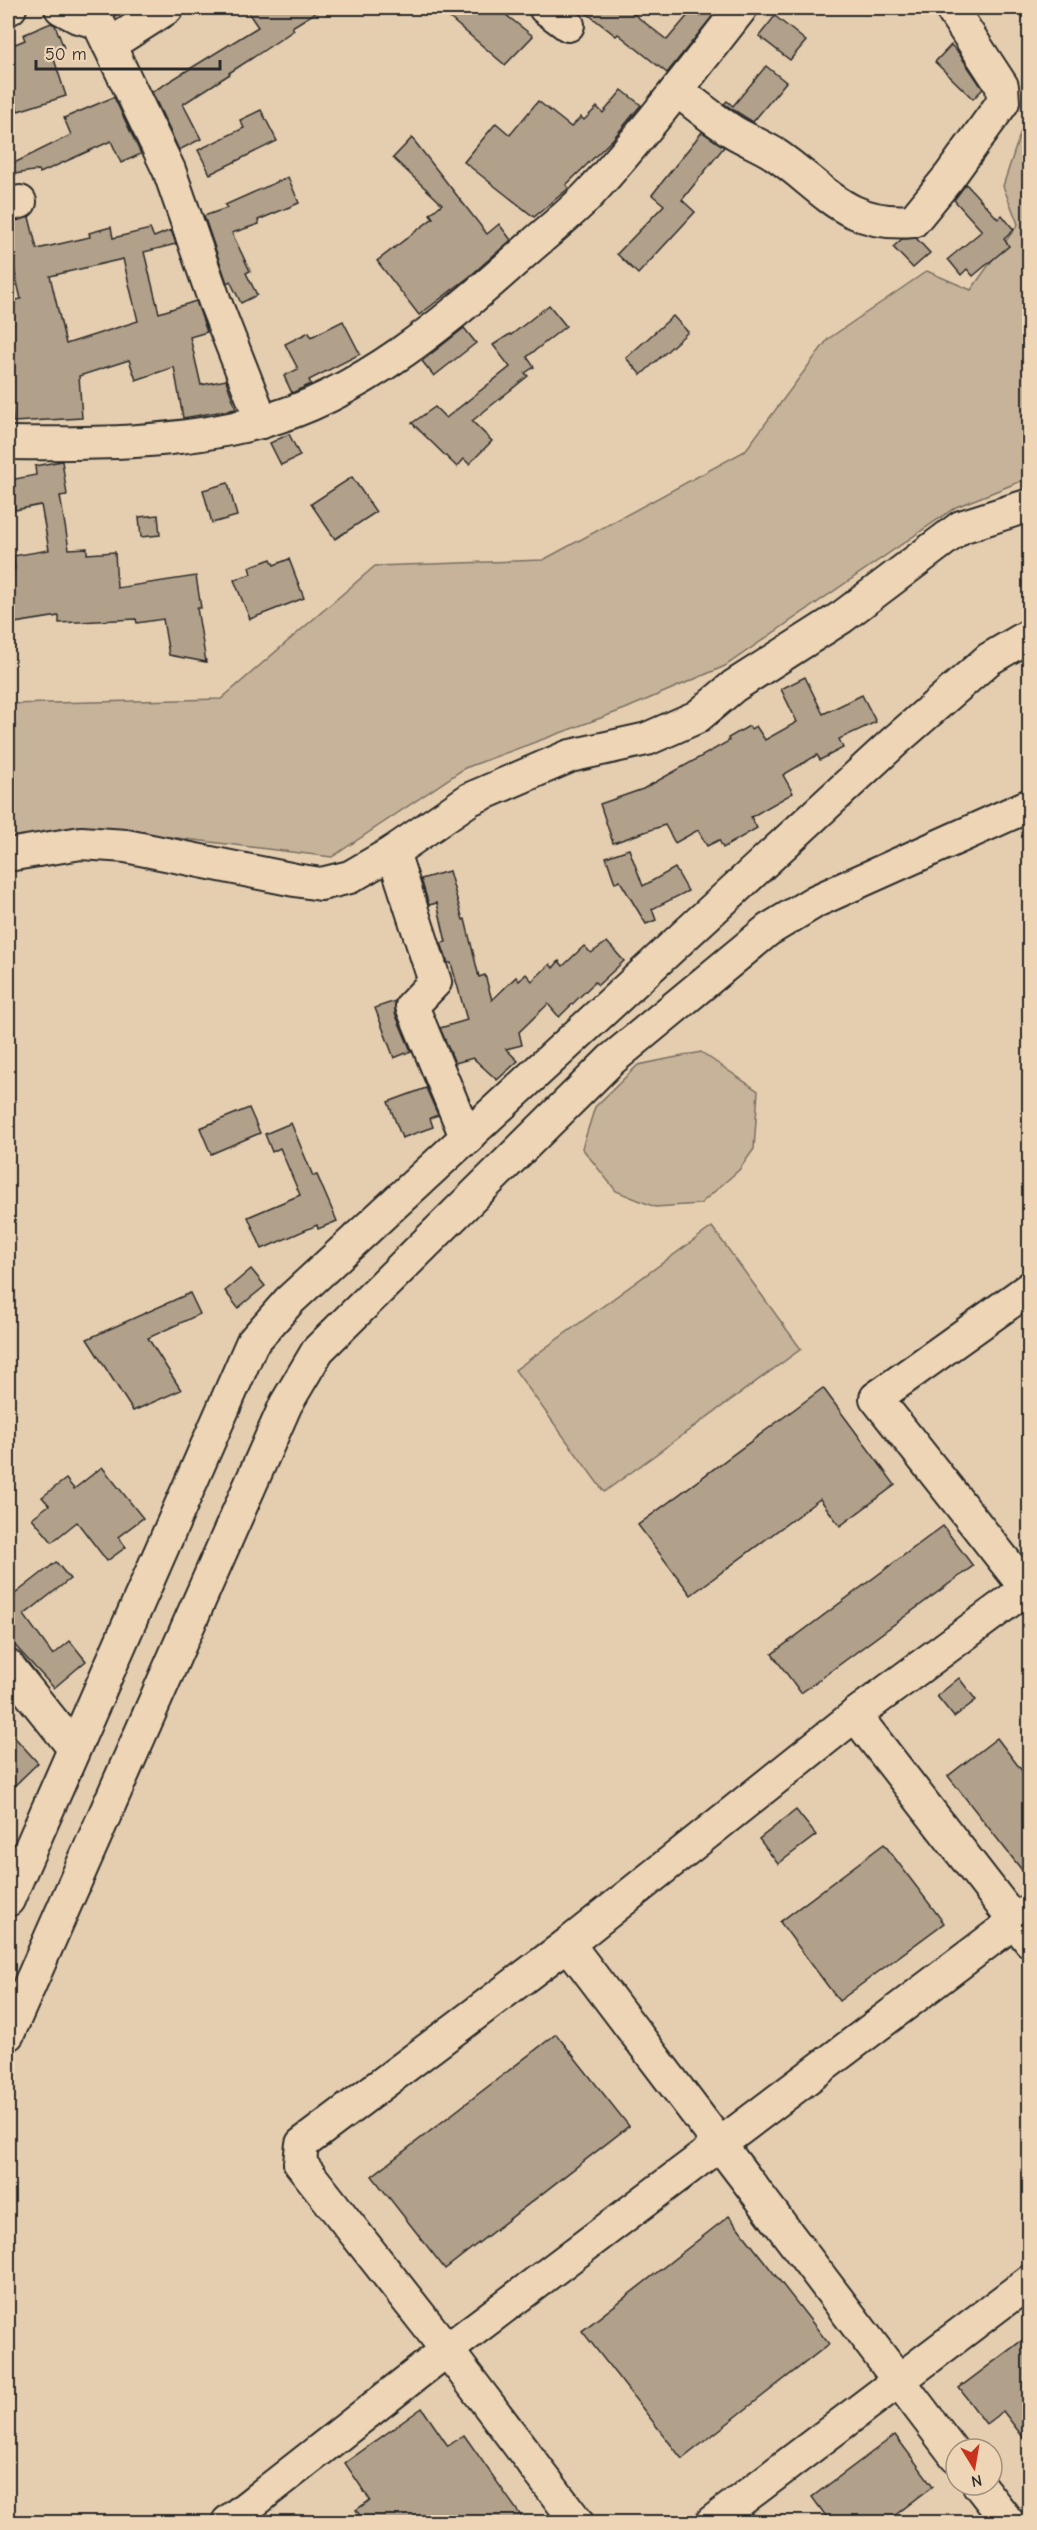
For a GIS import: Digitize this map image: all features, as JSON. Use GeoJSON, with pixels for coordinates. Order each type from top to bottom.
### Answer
{"type":"FeatureCollection","features":[{"type":"Feature","properties":{"kind":"street"},"geometry":{"type":"LineString","coordinates":[[61,8],[101,25],[167,8]]}},
{"type":"Feature","properties":{"kind":"street"},"geometry":{"type":"LineString","coordinates":[[8,444],[113,444],[212,433],[262,422],[301,408],[342,388],[412,345],[481,291],[591,192],[741,8]]}},
{"type":"Feature","properties":{"kind":"street"},"geometry":{"type":"LineString","coordinates":[[676,90],[732,131],[773,154],[836,204],[892,223],[913,221],[949,177],[1004,102],[1002,86],[951,8]]}},
{"type":"Feature","properties":{"kind":"street"},"geometry":{"type":"LineString","coordinates":[[101,25],[169,170],[215,302],[262,422]]}},
{"type":"Feature","properties":{"kind":"street"},"geometry":{"type":"LineString","coordinates":[[8,855],[81,843],[126,846],[321,884],[350,877],[393,852],[470,798],[570,756],[647,739],[697,717],[734,686],[842,617],[961,527],[1029,505]]}},
{"type":"Feature","properties":{"kind":"street"},"geometry":{"type":"LineString","coordinates":[[8,1900],[252,1342],[289,1301],[467,1139],[894,742],[989,659],[1029,635]]}},
{"type":"Feature","properties":{"kind":"street"},"geometry":{"type":"LineString","coordinates":[[8,2034],[286,1404],[318,1350],[611,1060],[768,930],[816,901],[1029,805]]}},
{"type":"Feature","properties":{"kind":"street"},"geometry":{"type":"LineString","coordinates":[[393,852],[435,982],[412,1006],[467,1139]]}},
{"type":"Feature","properties":{"kind":"street"},"geometry":{"type":"LineString","coordinates":[[577,2523],[447,2350],[300,2163],[302,2144],[568,1944],[855,1715],[1028,1587],[876,1398],[1029,1288]]}},
{"type":"Feature","properties":{"kind":"street"},"geometry":{"type":"LineString","coordinates":[[8,1666],[73,1747]]}},
{"type":"Feature","properties":{"kind":"street"},"geometry":{"type":"LineString","coordinates":[[228,2523],[447,2350],[720,2142],[1024,1924],[855,1715]]}},
{"type":"Feature","properties":{"kind":"street"},"geometry":{"type":"LineString","coordinates":[[568,1944],[944,2441]]}},
{"type":"Feature","properties":{"kind":"street"},"geometry":{"type":"LineString","coordinates":[[712,2523],[1029,2281]]}},
{"type":"Feature","properties":{"kind":"street"},"geometry":{"type":"LineString","coordinates":[[988,2497],[1008,2523]]}},
{"type":"Feature","properties":{"kind":"shaded area"},"geometry":{"type":"Polygon","coordinates":[[[1029,107],[1029,478],[956,507],[725,666],[625,709],[465,768],[332,857],[80,826],[8,838],[8,704],[221,699],[375,566],[543,560],[745,451],[828,339],[927,271],[971,290],[1018,224],[1003,186],[1029,107]]]}},
{"type":"Feature","properties":{"kind":"shaded area"},"geometry":{"type":"Polygon","coordinates":[[[701,1052],[758,1091],[754,1149],[739,1170],[700,1204],[655,1207],[616,1191],[582,1148],[595,1107],[638,1065],[701,1052]]]}},
{"type":"Feature","properties":{"kind":"shaded area"},"geometry":{"type":"Polygon","coordinates":[[[712,1227],[801,1349],[604,1492],[515,1370],[712,1227]]]}},
{"type":"Feature","properties":{"kind":"building"},"geometry":{"type":"Polygon","coordinates":[[[245,8],[323,8],[292,27],[294,30],[183,104],[201,139],[179,150],[152,92],[258,27],[245,8]]]}},
{"type":"Feature","properties":{"kind":"building"},"geometry":{"type":"Polygon","coordinates":[[[438,8],[497,8],[533,36],[505,65],[438,8]]]}},
{"type":"Feature","properties":{"kind":"building"},"geometry":{"type":"Polygon","coordinates":[[[580,8],[626,8],[667,40],[694,8],[719,8],[667,73],[618,34],[616,36],[580,8]]]}},
{"type":"Feature","properties":{"kind":"building"},"geometry":{"type":"Polygon","coordinates":[[[775,16],[806,41],[790,60],[759,36],[775,16]]]}},
{"type":"Feature","properties":{"kind":"building"},"geometry":{"type":"Polygon","coordinates":[[[51,23],[55,25],[64,48],[52,53],[66,96],[18,111],[8,79],[8,47],[25,40],[23,35],[51,23]]]}},
{"type":"Feature","properties":{"kind":"building"},"geometry":{"type":"Polygon","coordinates":[[[951,45],[983,89],[973,99],[935,62],[951,45]]]}},
{"type":"Feature","properties":{"kind":"building"},"geometry":{"type":"Polygon","coordinates":[[[766,66],[786,82],[753,122],[724,104],[727,101],[733,106],[766,66]]]}},
{"type":"Feature","properties":{"kind":"building"},"geometry":{"type":"Polygon","coordinates":[[[622,90],[641,105],[613,139],[566,185],[569,188],[534,217],[464,162],[496,123],[510,135],[538,101],[571,127],[581,117],[584,120],[597,107],[603,113],[622,90]]]}},
{"type":"Feature","properties":{"kind":"building"},"geometry":{"type":"Polygon","coordinates":[[[114,97],[141,154],[121,163],[111,141],[40,173],[39,170],[8,175],[8,166],[71,135],[64,118],[114,97]]]}},
{"type":"Feature","properties":{"kind":"building"},"geometry":{"type":"Polygon","coordinates":[[[261,110],[277,141],[210,174],[198,150],[244,128],[240,120],[261,110]]]}},
{"type":"Feature","properties":{"kind":"building"},"geometry":{"type":"Polygon","coordinates":[[[702,132],[724,147],[682,200],[695,212],[638,274],[617,254],[664,205],[652,195],[702,132]]]}},
{"type":"Feature","properties":{"kind":"building"},"geometry":{"type":"Polygon","coordinates":[[[412,138],[487,234],[499,224],[511,240],[469,277],[419,315],[377,261],[433,218],[430,214],[442,204],[393,158],[412,138]]]}},
{"type":"Feature","properties":{"kind":"building"},"geometry":{"type":"Polygon","coordinates":[[[288,177],[299,203],[258,220],[259,224],[232,233],[250,271],[246,273],[257,295],[241,303],[230,281],[227,283],[204,216],[227,208],[225,205],[288,177]]]}},
{"type":"Feature","properties":{"kind":"building"},"geometry":{"type":"Polygon","coordinates":[[[966,184],[998,219],[1002,215],[1014,230],[1004,239],[1009,246],[973,276],[967,269],[961,275],[948,259],[982,231],[954,200],[966,184]]]}},
{"type":"Feature","properties":{"kind":"building"},"geometry":{"type":"Polygon","coordinates":[[[29,217],[37,249],[90,237],[89,233],[111,227],[113,238],[150,229],[154,237],[171,230],[176,244],[144,252],[159,313],[196,301],[207,332],[190,337],[201,385],[226,380],[236,409],[183,418],[174,367],[136,380],[129,360],[79,376],[82,418],[13,422],[8,354],[8,302],[21,299],[11,256],[8,222],[29,217]],[[123,259],[50,276],[66,344],[138,321],[123,259]]]}},
{"type":"Feature","properties":{"kind":"building"},"geometry":{"type":"Polygon","coordinates":[[[916,238],[930,253],[913,268],[893,247],[902,239],[916,238]]]}},
{"type":"Feature","properties":{"kind":"building"},"geometry":{"type":"Polygon","coordinates":[[[549,305],[566,326],[527,357],[534,367],[525,373],[528,376],[472,421],[492,441],[469,464],[464,459],[457,467],[412,423],[435,407],[446,418],[510,367],[493,345],[511,335],[549,305]]]}},
{"type":"Feature","properties":{"kind":"building"},"geometry":{"type":"Polygon","coordinates":[[[673,316],[688,332],[641,375],[626,358],[673,316]]]}},
{"type":"Feature","properties":{"kind":"building"},"geometry":{"type":"Polygon","coordinates":[[[343,321],[360,354],[309,380],[311,384],[292,393],[284,376],[298,369],[285,344],[309,332],[311,337],[343,321]]]}},
{"type":"Feature","properties":{"kind":"building"},"geometry":{"type":"Polygon","coordinates":[[[464,328],[476,343],[434,376],[422,361],[464,328]]]}},
{"type":"Feature","properties":{"kind":"building"},"geometry":{"type":"Polygon","coordinates":[[[289,434],[300,456],[281,465],[270,443],[289,434]]]}},
{"type":"Feature","properties":{"kind":"building"},"geometry":{"type":"Polygon","coordinates":[[[62,461],[67,495],[60,496],[69,549],[87,548],[87,554],[115,552],[117,588],[196,576],[201,608],[197,608],[206,662],[169,655],[163,619],[137,623],[136,619],[59,623],[59,616],[8,624],[8,571],[15,569],[13,556],[49,550],[41,505],[15,510],[10,480],[36,475],[35,466],[62,461]]]}},
{"type":"Feature","properties":{"kind":"building"},"geometry":{"type":"Polygon","coordinates":[[[352,477],[376,512],[335,539],[311,504],[352,477]]]}},
{"type":"Feature","properties":{"kind":"building"},"geometry":{"type":"Polygon","coordinates":[[[228,483],[237,516],[212,523],[203,490],[228,483]]]}},
{"type":"Feature","properties":{"kind":"building"},"geometry":{"type":"Polygon","coordinates":[[[158,515],[160,535],[141,537],[139,517],[158,515]]]}},
{"type":"Feature","properties":{"kind":"building"},"geometry":{"type":"Polygon","coordinates":[[[271,559],[274,565],[289,559],[304,598],[250,619],[234,580],[251,574],[249,567],[271,559]]]}},
{"type":"Feature","properties":{"kind":"building"},"geometry":{"type":"Polygon","coordinates":[[[805,677],[823,714],[862,695],[876,722],[839,739],[843,748],[820,760],[817,755],[783,775],[793,793],[751,817],[757,828],[723,848],[719,840],[707,846],[698,830],[675,843],[665,825],[613,843],[600,804],[643,789],[729,741],[728,738],[749,726],[751,729],[756,726],[765,740],[797,722],[781,689],[805,677]]]}},
{"type":"Feature","properties":{"kind":"building"},"geometry":{"type":"Polygon","coordinates":[[[629,849],[643,886],[675,868],[688,891],[652,909],[656,920],[646,924],[620,881],[615,883],[606,857],[629,849]]]}},
{"type":"Feature","properties":{"kind":"building"},"geometry":{"type":"Polygon","coordinates":[[[449,871],[463,920],[465,919],[479,977],[485,975],[492,1000],[516,977],[519,981],[526,974],[532,981],[550,964],[553,968],[559,961],[563,966],[584,946],[591,953],[607,942],[624,961],[598,985],[595,982],[559,1017],[548,1004],[519,1032],[522,1045],[506,1049],[518,1061],[497,1080],[473,1058],[455,1063],[440,1028],[467,1020],[451,963],[448,963],[441,943],[446,942],[437,903],[429,905],[421,879],[449,871]]]}},
{"type":"Feature","properties":{"kind":"building"},"geometry":{"type":"Polygon","coordinates":[[[395,1001],[395,1013],[411,1051],[394,1058],[375,1008],[395,1001]]]}},
{"type":"Feature","properties":{"kind":"building"},"geometry":{"type":"Polygon","coordinates":[[[426,1088],[438,1115],[430,1118],[433,1127],[402,1138],[388,1102],[426,1088]]]}},
{"type":"Feature","properties":{"kind":"building"},"geometry":{"type":"Polygon","coordinates":[[[249,1108],[260,1133],[211,1154],[200,1128],[249,1108]]]}},
{"type":"Feature","properties":{"kind":"building"},"geometry":{"type":"Polygon","coordinates":[[[291,1123],[313,1176],[317,1175],[337,1221],[318,1229],[317,1225],[262,1249],[248,1217],[300,1195],[280,1148],[272,1152],[265,1134],[291,1123]]]}},
{"type":"Feature","properties":{"kind":"building"},"geometry":{"type":"Polygon","coordinates":[[[251,1269],[265,1286],[238,1308],[225,1291],[251,1269]]]}},
{"type":"Feature","properties":{"kind":"building"},"geometry":{"type":"Polygon","coordinates":[[[190,1293],[200,1314],[148,1338],[181,1390],[133,1411],[87,1339],[190,1293]]]}},
{"type":"Feature","properties":{"kind":"building"},"geometry":{"type":"Polygon","coordinates":[[[823,1388],[895,1485],[840,1526],[820,1499],[691,1595],[638,1525],[823,1388]]]}},
{"type":"Feature","properties":{"kind":"building"},"geometry":{"type":"Polygon","coordinates":[[[102,1467],[143,1518],[118,1537],[126,1547],[107,1561],[77,1522],[52,1542],[32,1518],[49,1505],[42,1497],[66,1479],[74,1489],[102,1467]]]}},
{"type":"Feature","properties":{"kind":"building"},"geometry":{"type":"Polygon","coordinates":[[[943,1526],[973,1566],[801,1693],[772,1654],[943,1526]]]}},
{"type":"Feature","properties":{"kind":"building"},"geometry":{"type":"Polygon","coordinates":[[[56,1562],[70,1579],[24,1615],[53,1655],[70,1641],[86,1661],[54,1688],[8,1638],[8,1593],[11,1597],[56,1562]]]}},
{"type":"Feature","properties":{"kind":"building"},"geometry":{"type":"Polygon","coordinates":[[[959,1678],[976,1700],[954,1717],[937,1696],[959,1678]]]}},
{"type":"Feature","properties":{"kind":"building"},"geometry":{"type":"Polygon","coordinates":[[[8,1730],[38,1763],[8,1792],[8,1730]]]}},
{"type":"Feature","properties":{"kind":"building"},"geometry":{"type":"Polygon","coordinates":[[[997,1738],[1029,1780],[1029,1879],[948,1776],[997,1738]]]}},
{"type":"Feature","properties":{"kind":"building"},"geometry":{"type":"Polygon","coordinates":[[[796,1810],[816,1835],[778,1864],[759,1839],[796,1810]]]}},
{"type":"Feature","properties":{"kind":"building"},"geometry":{"type":"Polygon","coordinates":[[[884,1844],[944,1923],[839,2001],[780,1922],[884,1844]]]}},
{"type":"Feature","properties":{"kind":"building"},"geometry":{"type":"Polygon","coordinates":[[[556,2034],[629,2126],[445,2269],[372,2176],[556,2034]]]}},
{"type":"Feature","properties":{"kind":"building"},"geometry":{"type":"Polygon","coordinates":[[[729,2216],[829,2344],[682,2459],[582,2331],[729,2216]]]}},
{"type":"Feature","properties":{"kind":"building"},"geometry":{"type":"Polygon","coordinates":[[[1029,2335],[1029,2445],[1003,2411],[986,2424],[959,2388],[1029,2335]]]}},
{"type":"Feature","properties":{"kind":"building"},"geometry":{"type":"Polygon","coordinates":[[[422,2408],[448,2446],[464,2435],[526,2523],[365,2523],[356,2510],[370,2500],[345,2463],[422,2408]]]}},
{"type":"Feature","properties":{"kind":"building"},"geometry":{"type":"Polygon","coordinates":[[[895,2435],[933,2486],[885,2523],[831,2523],[812,2497],[895,2435]]]}}]}
